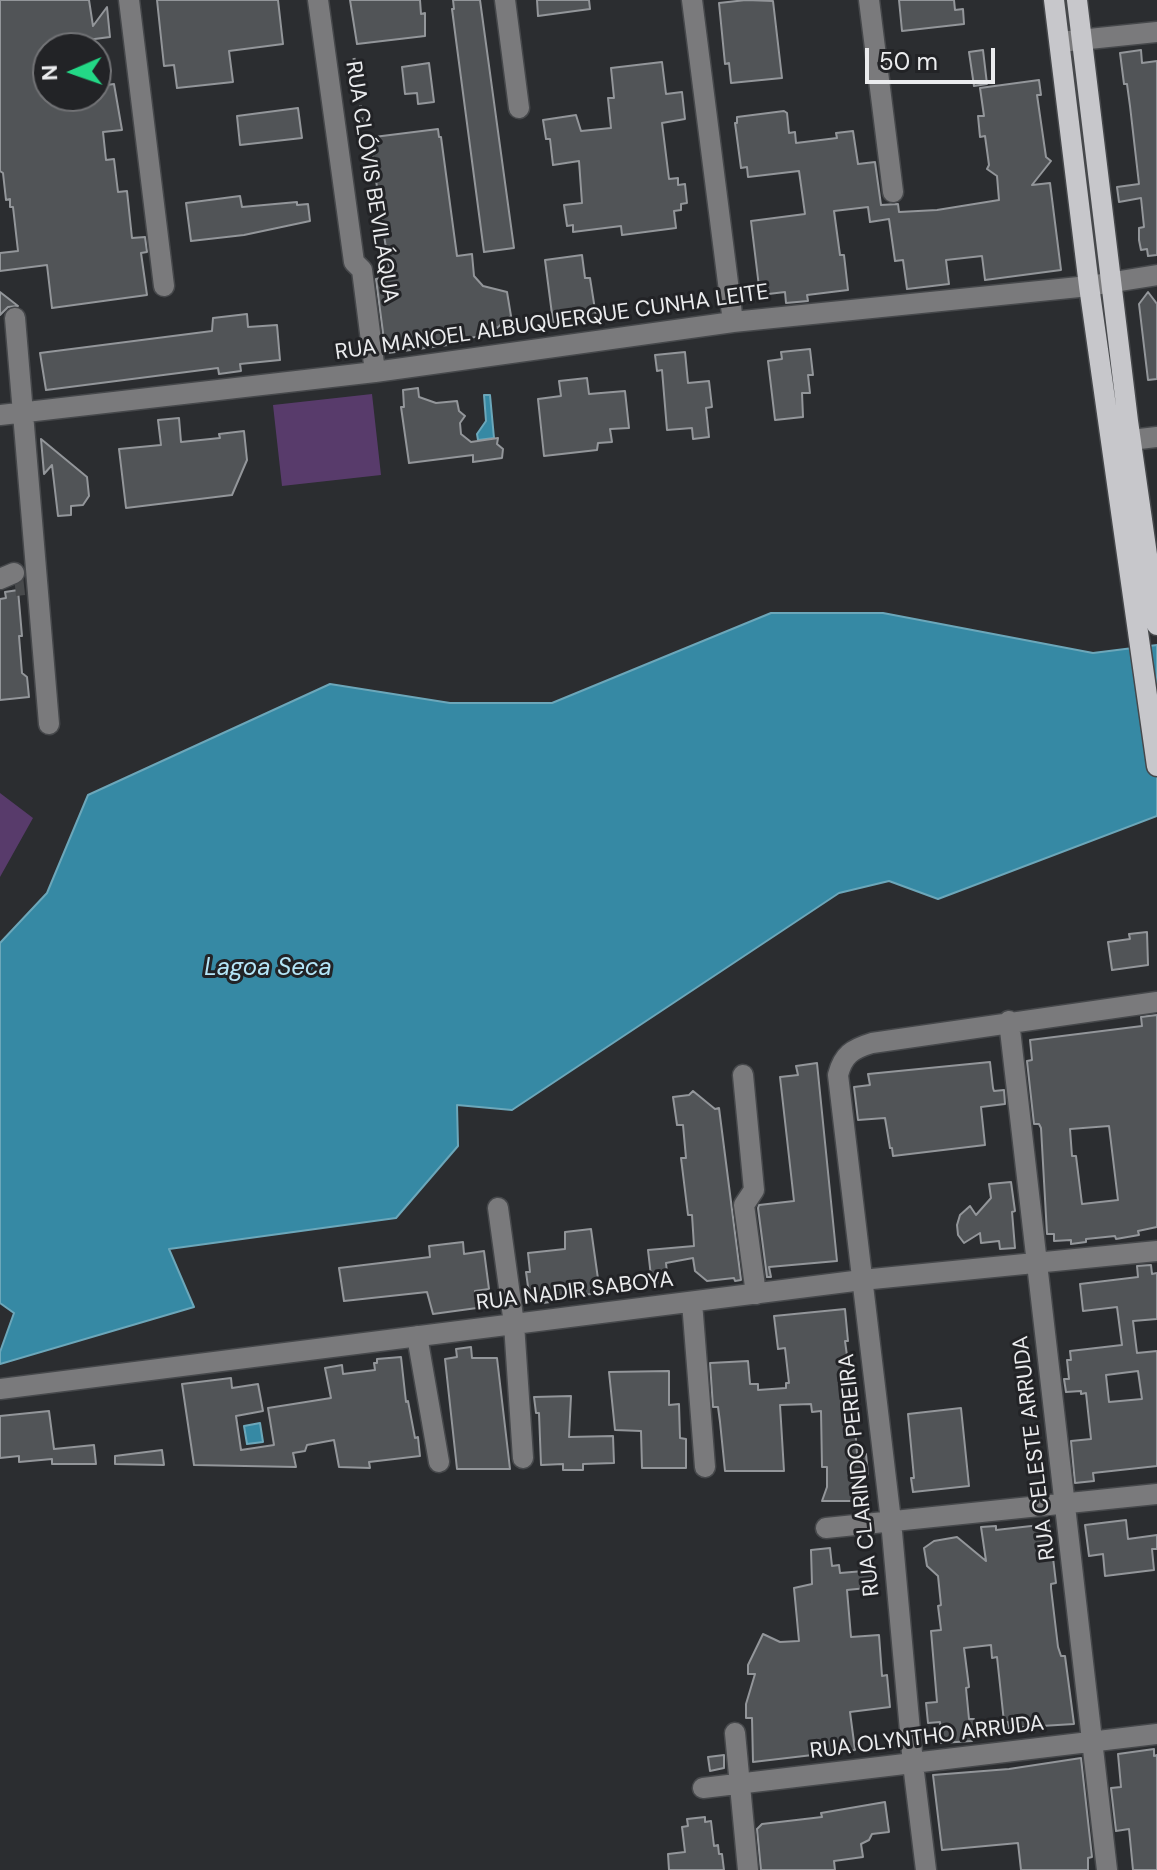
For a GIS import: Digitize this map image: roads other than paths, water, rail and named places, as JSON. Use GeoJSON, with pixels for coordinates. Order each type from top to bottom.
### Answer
{"type":"FeatureCollection","features":[{"type":"Feature","properties":{"kind":"main road"},"geometry":{"type":"LineString","coordinates":[[1054,0],[1089,286],[1123,428],[1157,625]]}},
{"type":"Feature","properties":{"kind":"main road"},"geometry":{"type":"LineString","coordinates":[[1077,0],[1111,280],[1123,428]]}},
{"type":"Feature","properties":{"kind":"main road"},"geometry":{"type":"LineString","coordinates":[[1140,521],[1142,647],[1157,766]]}},
{"type":"Feature","properties":{"kind":"street"},"geometry":{"type":"LineString","coordinates":[[129,0],[164,286]]}},
{"type":"Feature","properties":{"kind":"street","name":"RUA CLÓVIS BEVILÁQUA"},"geometry":{"type":"LineString","coordinates":[[318,0],[354,262],[362,270],[375,372]]}},
{"type":"Feature","properties":{"kind":"street"},"geometry":{"type":"LineString","coordinates":[[505,0],[519,108]]}},
{"type":"Feature","properties":{"kind":"street"},"geometry":{"type":"LineString","coordinates":[[692,0],[733,322]]}},
{"type":"Feature","properties":{"kind":"street"},"geometry":{"type":"LineString","coordinates":[[869,0],[893,192]]}},
{"type":"Feature","properties":{"kind":"street"},"geometry":{"type":"LineString","coordinates":[[1060,42],[1157,32]]}},
{"type":"Feature","properties":{"kind":"street","name":"RUA MANOEL ALBUQUERQUE CUNHA LEITE"},"geometry":{"type":"LineString","coordinates":[[0,415],[375,372],[733,322],[1089,286],[1111,280],[1157,275]]}},
{"type":"Feature","properties":{"kind":"street"},"geometry":{"type":"LineString","coordinates":[[15,318],[24,413],[19,579],[49,724]]}},
{"type":"Feature","properties":{"kind":"street"},"geometry":{"type":"LineString","coordinates":[[1123,428],[1157,437]]}},
{"type":"Feature","properties":{"kind":"street"},"geometry":{"type":"LineString","coordinates":[[1009,1021],[1157,1002]]}},
{"type":"Feature","properties":{"kind":"street","name":"RUA CLARINDO PEREIRA"},"geometry":{"type":"LineString","coordinates":[[926,1870],[891,1521],[838,1075],[846,1054],[872,1043],[1009,1021]]}},
{"type":"Feature","properties":{"kind":"street","name":"RUA CELESTE ARRUDA"},"geometry":{"type":"LineString","coordinates":[[1009,1021],[1107,1870]]}},
{"type":"Feature","properties":{"kind":"street"},"geometry":{"type":"LineString","coordinates":[[743,1075],[754,1190],[744,1205],[756,1294]]}},
{"type":"Feature","properties":{"kind":"street"},"geometry":{"type":"LineString","coordinates":[[498,1208],[514,1324],[523,1458]]}},
{"type":"Feature","properties":{"kind":"street","name":"RUA NADIR SABOYA"},"geometry":{"type":"LineString","coordinates":[[0,1389],[862,1280],[1157,1251]]}},
{"type":"Feature","properties":{"kind":"street"},"geometry":{"type":"LineString","coordinates":[[692,1302],[705,1467]]}},
{"type":"Feature","properties":{"kind":"street"},"geometry":{"type":"LineString","coordinates":[[417,1336],[439,1462]]}},
{"type":"Feature","properties":{"kind":"street"},"geometry":{"type":"LineString","coordinates":[[826,1528],[1157,1494]]}},
{"type":"Feature","properties":{"kind":"street"},"geometry":{"type":"LineString","coordinates":[[735,1733],[748,1870]]}},
{"type":"Feature","properties":{"kind":"street","name":"RUA OLYNTHO ARRUDA"},"geometry":{"type":"LineString","coordinates":[[703,1788],[1157,1734]]}},
{"type":"Feature","properties":{"kind":"water"},"geometry":{"type":"Polygon","coordinates":[[[484,395],[490,395],[494,438],[478,440],[477,434],[486,421],[484,395]]]}},
{"type":"Feature","properties":{"kind":"water","name":"Lagoa Seca"},"geometry":{"type":"Polygon","coordinates":[[[771,613],[883,613],[1093,653],[1157,645],[1157,816],[938,899],[889,881],[839,893],[512,1110],[457,1105],[458,1146],[396,1218],[169,1249],[194,1307],[0,1364],[0,1352],[14,1313],[0,1303],[0,943],[47,893],[88,795],[330,684],[450,703],[552,703],[771,613]]]}},
{"type":"Feature","properties":{"kind":"water"},"geometry":{"type":"Polygon","coordinates":[[[260,1423],[263,1442],[247,1444],[244,1426],[260,1423]]]}},
{"type":"Feature","properties":{"kind":"tunnel"},"geometry":{"type":"LineString","coordinates":[[15,586],[24,585]]}}]}
